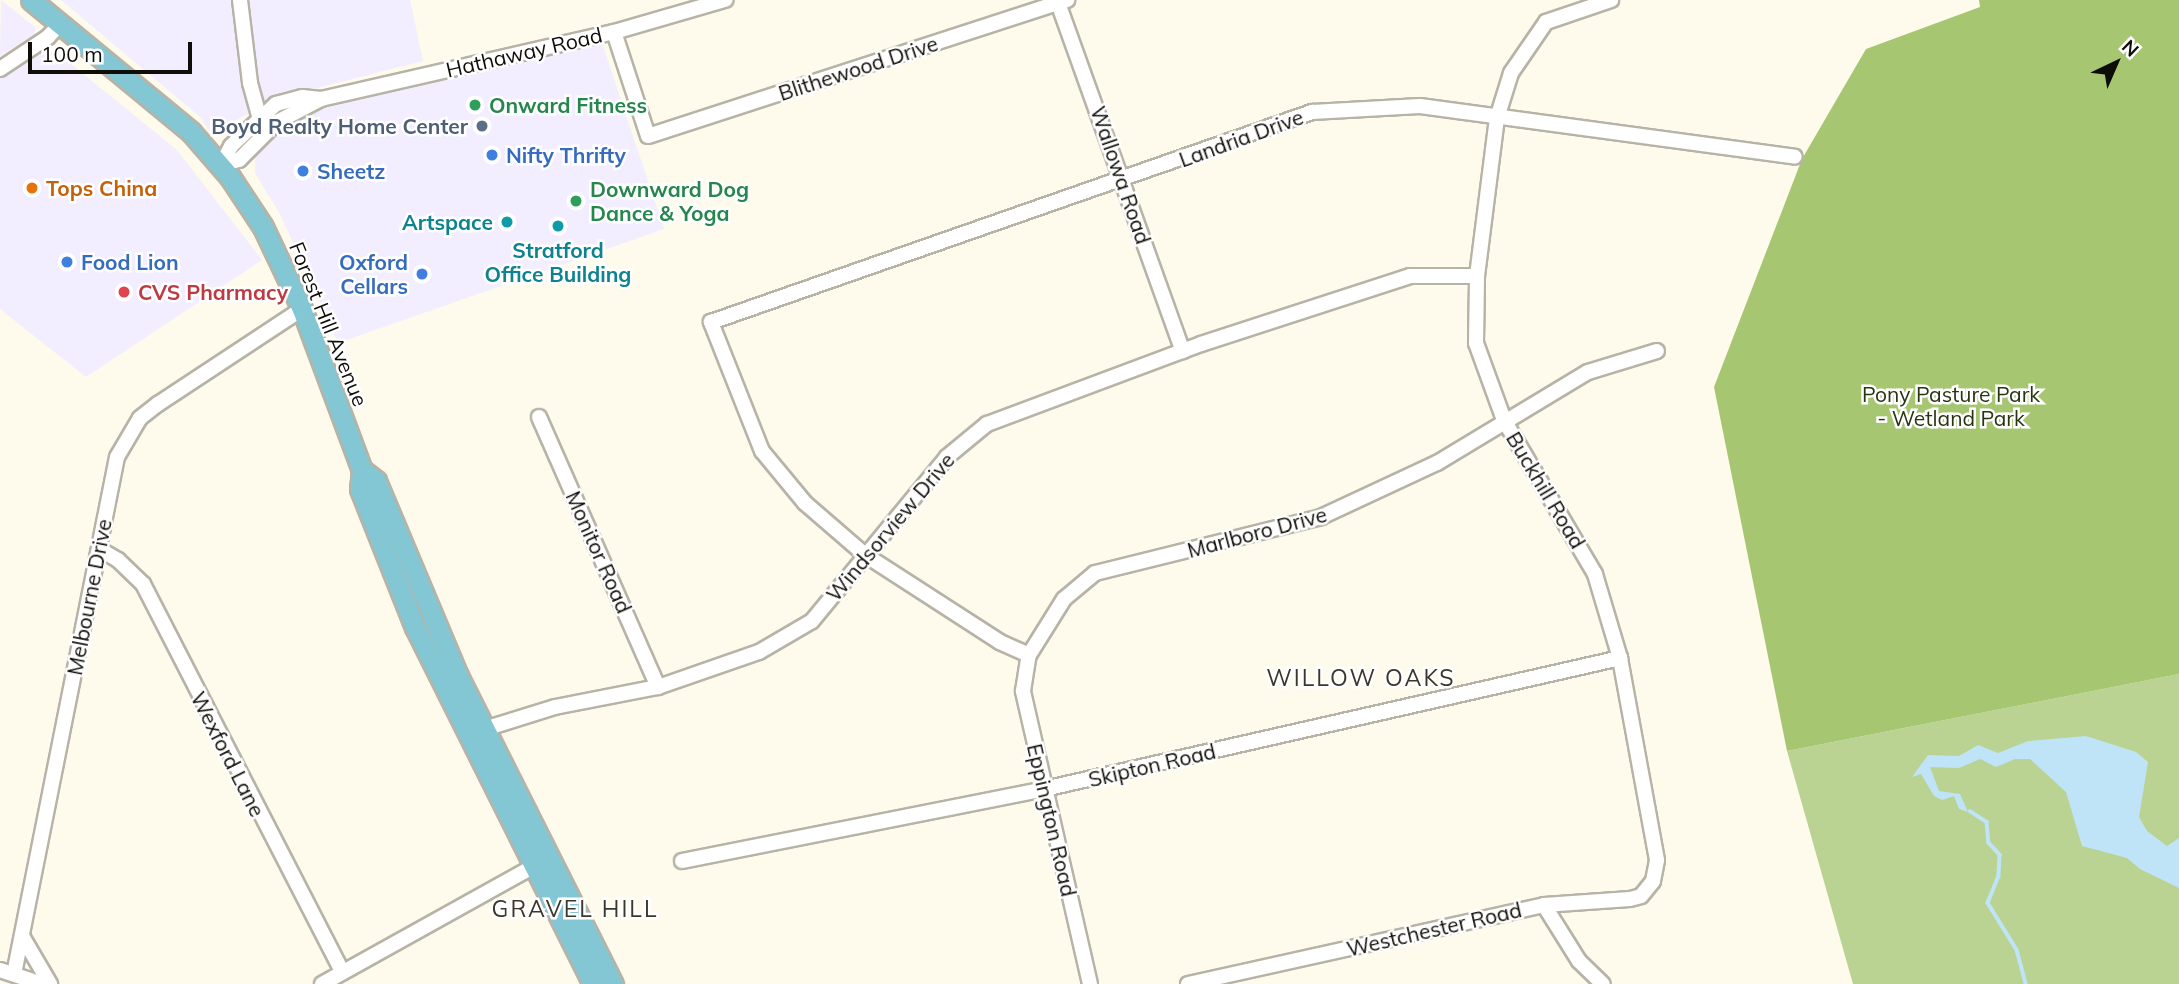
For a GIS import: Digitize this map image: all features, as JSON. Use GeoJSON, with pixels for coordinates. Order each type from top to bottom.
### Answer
{"type":"FeatureCollection","features":[{"type":"Feature","properties":{"kind":"main road","name":"Forest Hill Avenue"},"geometry":{"type":"LineString","coordinates":[[31,0],[164,108],[221,165],[263,227],[303,309],[362,470],[376,481],[476,732],[540,862],[593,984]]}},
{"type":"Feature","properties":{"kind":"main road","name":"Forest Hill Avenue"},"geometry":{"type":"LineString","coordinates":[[540,862],[614,984]]}},
{"type":"Feature","properties":{"kind":"street"},"geometry":{"type":"LineString","coordinates":[[240,0],[250,83],[264,134]]}},
{"type":"Feature","properties":{"kind":"street","name":"Hathaway Road"},"geometry":{"type":"LineString","coordinates":[[221,165],[228,149],[260,116],[287,101],[321,99],[614,32],[726,0]]}},
{"type":"Feature","properties":{"kind":"street","name":"Buckhill Road"},"geometry":{"type":"LineString","coordinates":[[1611,0],[1546,22],[1511,73],[1497,118],[1476,276],[1476,343],[1504,420],[1595,574],[1620,658],[1657,860]]}},
{"type":"Feature","properties":{"kind":"street","name":"Blithewood Drive"},"geometry":{"type":"LineString","coordinates":[[614,32],[648,136],[1061,1]]}},
{"type":"Feature","properties":{"kind":"street","name":"Wallowa Road"},"geometry":{"type":"LineString","coordinates":[[1061,1],[1183,351]]}},
{"type":"Feature","properties":{"kind":"street"},"geometry":{"type":"LineString","coordinates":[[0,69],[60,24]]}},
{"type":"Feature","properties":{"kind":"street","name":"Hathaway Road"},"geometry":{"type":"LineString","coordinates":[[221,165],[239,160],[264,134],[321,99]]}},
{"type":"Feature","properties":{"kind":"street","name":"Landria Drive"},"geometry":{"type":"LineString","coordinates":[[864,554],[805,503],[762,451],[711,322],[1124,180],[1312,112],[1420,106],[1795,157]]}},
{"type":"Feature","properties":{"kind":"street","name":"Windsorview Drive"},"geometry":{"type":"LineString","coordinates":[[476,732],[555,707],[658,687],[759,652],[812,621],[864,554],[947,457],[987,424],[1183,351],[1410,276],[1476,276]]}},
{"type":"Feature","properties":{"kind":"street","name":"Melbourne Drive"},"geometry":{"type":"LineString","coordinates":[[7,972],[22,936],[117,457],[140,418],[303,309]]}},
{"type":"Feature","properties":{"kind":"street","name":"Marlboro Drive"},"geometry":{"type":"LineString","coordinates":[[1029,655],[1064,599],[1096,573],[1321,517],[1437,463],[1504,420],[1588,372],[1657,351]]}},
{"type":"Feature","properties":{"kind":"street","name":"Monitor Road"},"geometry":{"type":"LineString","coordinates":[[539,417],[658,687]]}},
{"type":"Feature","properties":{"kind":"street","name":"Wexford Lane"},"geometry":{"type":"LineString","coordinates":[[99,549],[118,560],[144,584],[342,972]]}},
{"type":"Feature","properties":{"kind":"street"},"geometry":{"type":"LineString","coordinates":[[864,554],[1000,642],[1029,655]]}},
{"type":"Feature","properties":{"kind":"street","name":"Eppington Road"},"geometry":{"type":"LineString","coordinates":[[1029,655],[1023,691],[1090,984]]}},
{"type":"Feature","properties":{"kind":"street","name":"Skipton Road"},"geometry":{"type":"LineString","coordinates":[[682,861],[1044,789],[1620,658]]}},
{"type":"Feature","properties":{"kind":"street","name":"Westchester Road"},"geometry":{"type":"LineString","coordinates":[[1188,984],[1544,905],[1641,896],[1653,881],[1657,860]]}},
{"type":"Feature","properties":{"kind":"street"},"geometry":{"type":"LineString","coordinates":[[322,984],[540,862]]}},
{"type":"Feature","properties":{"kind":"street"},"geometry":{"type":"LineString","coordinates":[[1544,905],[1579,961],[1603,984]]}},
{"type":"Feature","properties":{"kind":"street"},"geometry":{"type":"LineString","coordinates":[[22,936],[50,984]]}},
{"type":"Feature","properties":{"kind":"street"},"geometry":{"type":"LineString","coordinates":[[7,972],[42,984]]}},
{"type":"Feature","properties":{"kind":"shaded area"},"geometry":{"type":"Polygon","coordinates":[[[1,0],[35,27],[35,34],[0,56],[1,0]]]}},
{"type":"Feature","properties":{"kind":"shaded area"},"geometry":{"type":"Polygon","coordinates":[[[61,0],[410,0],[423,61],[274,99],[212,134],[199,116],[61,0]]]}},
{"type":"Feature","properties":{"kind":"shaded area"},"geometry":{"type":"Polygon","coordinates":[[[601,40],[664,229],[338,343],[280,214],[255,173],[255,158],[270,135],[297,115],[601,40]]]}},
{"type":"Feature","properties":{"kind":"shaded area"},"geometry":{"type":"Polygon","coordinates":[[[41,50],[60,55],[177,150],[262,260],[86,377],[0,309],[0,77],[41,50]]]}},
{"type":"Feature","properties":{"kind":"green space","name":"Pony Pasture Park - Wetland Park"},"geometry":{"type":"Polygon","coordinates":[[[1979,0],[2179,0],[2179,674],[1787,751],[1714,387],[1802,159],[1866,49],[1980,7],[1979,0]]]}},
{"type":"Feature","properties":{"kind":"green space"},"geometry":{"type":"Polygon","coordinates":[[[2179,674],[2179,984],[1853,984],[1787,751],[2179,674]]]}},
{"type":"Feature","properties":{"kind":"water"},"geometry":{"type":"Polygon","coordinates":[[[2086,736],[2136,752],[2148,762],[2139,817],[2147,831],[2167,846],[2179,838],[2179,888],[2140,869],[2127,858],[2082,846],[2066,792],[2030,759],[2015,759],[1996,767],[1980,759],[1959,768],[1930,767],[1939,791],[1960,794],[1968,812],[1959,809],[1954,796],[1942,800],[1934,796],[1921,774],[1912,777],[1928,755],[1959,756],[1978,745],[1998,753],[2028,741],[2086,736]]]}},
{"type":"Feature","properties":{"kind":"waterway"},"geometry":{"type":"LineString","coordinates":[[1970,811],[1987,822],[1989,843],[2000,855],[1999,876],[1988,903],[2017,950],[2026,984]]}},
{"type":"Feature","properties":{"kind":"place","name":"Onward Fitness"},"geometry":{"type":"Point","coordinates":[475,105]}},
{"type":"Feature","properties":{"kind":"place","name":"Boyd Realty Home Center"},"geometry":{"type":"Point","coordinates":[482,126]}},
{"type":"Feature","properties":{"kind":"place","name":"Nifty Thrifty"},"geometry":{"type":"Point","coordinates":[492,155]}},
{"type":"Feature","properties":{"kind":"place","name":"Sheetz"},"geometry":{"type":"Point","coordinates":[303,171]}},
{"type":"Feature","properties":{"kind":"place","name":"Tops China"},"geometry":{"type":"Point","coordinates":[32,188]}},
{"type":"Feature","properties":{"kind":"place","name":"Downward Dog Dance & Yoga"},"geometry":{"type":"Point","coordinates":[576,201]}},
{"type":"Feature","properties":{"kind":"place","name":"Artspace"},"geometry":{"type":"Point","coordinates":[507,222]}},
{"type":"Feature","properties":{"kind":"place","name":"Stratford Office Building"},"geometry":{"type":"Point","coordinates":[558,226]}},
{"type":"Feature","properties":{"kind":"place","name":"Food Lion"},"geometry":{"type":"Point","coordinates":[67,262]}},
{"type":"Feature","properties":{"kind":"place","name":"Oxford Cellars"},"geometry":{"type":"Point","coordinates":[422,274]}},
{"type":"Feature","properties":{"kind":"place","name":"CVS Pharmacy"},"geometry":{"type":"Point","coordinates":[124,292]}},
{"type":"Feature","properties":{"kind":"district","name":"WILLOW OAKS"},"geometry":{"type":"Point","coordinates":[1361,678]}},
{"type":"Feature","properties":{"kind":"district","name":"GRAVEL HILL"},"geometry":{"type":"Point","coordinates":[575,909]}}]}
